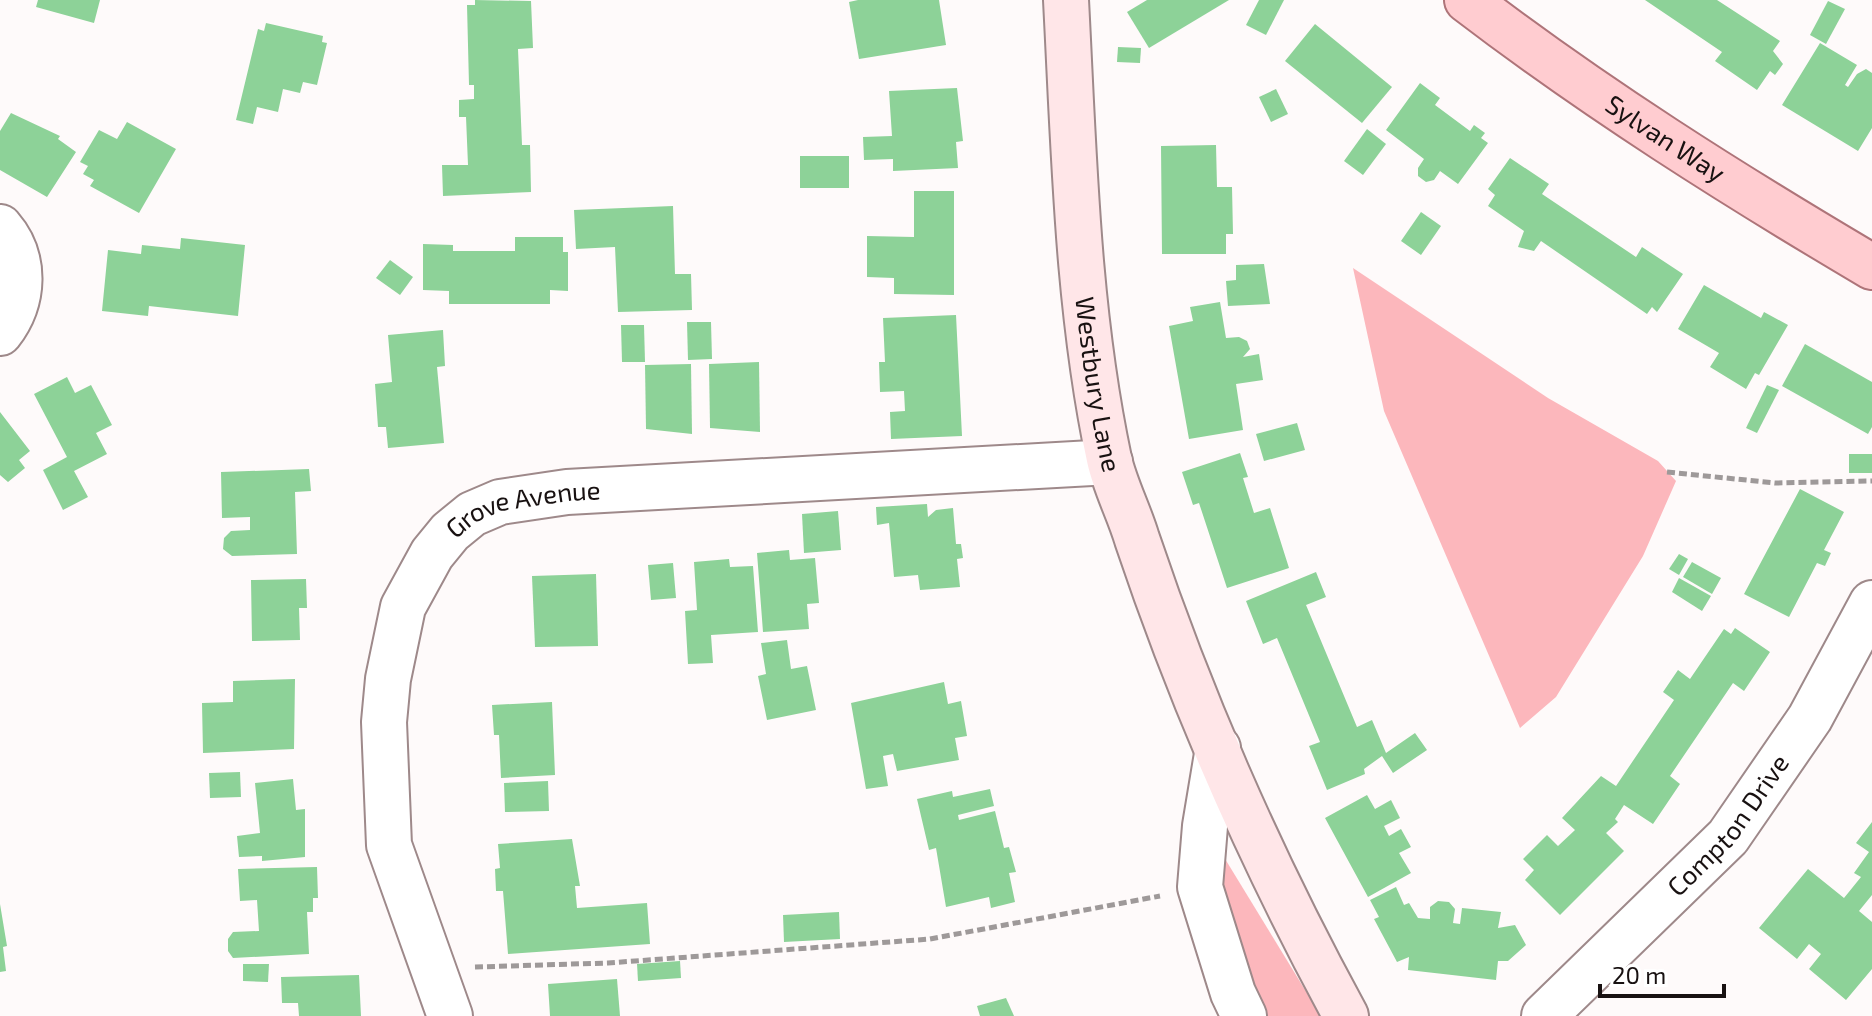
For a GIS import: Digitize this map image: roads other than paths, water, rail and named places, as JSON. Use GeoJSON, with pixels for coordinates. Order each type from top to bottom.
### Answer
{"type":"FeatureCollection","features":[{"type":"Feature","properties":{"kind":"main road","name":"Sylvan Way"},"geometry":{"type":"LineString","coordinates":[[1467,0],[1526,45],[1765,204],[1872,267]]}},
{"type":"Feature","properties":{"kind":"street","name":"Westbury Lane"},"geometry":{"type":"LineString","coordinates":[[1066,0],[1091,351],[1110,462],[1167,625],[1272,877],[1346,1016]]}},
{"type":"Feature","properties":{"kind":"street"},"geometry":{"type":"LineString","coordinates":[[0,227],[9,237],[19,264],[20,293],[10,320],[0,333]]}},
{"type":"Feature","properties":{"kind":"street","name":"Grove Avenue"},"geometry":{"type":"LineString","coordinates":[[450,1016],[389,845],[384,722],[388,679],[403,607],[415,578],[450,532],[472,514],[500,502],[567,492],[1110,462]]}},
{"type":"Feature","properties":{"kind":"street","name":"Compton Drive"},"geometry":{"type":"LineString","coordinates":[[1544,1016],[1728,837],[1810,718],[1872,603]]}},
{"type":"Feature","properties":{"kind":"street"},"geometry":{"type":"LineString","coordinates":[[1218,748],[1205,826],[1200,887],[1233,993],[1244,1016]]}}]}
